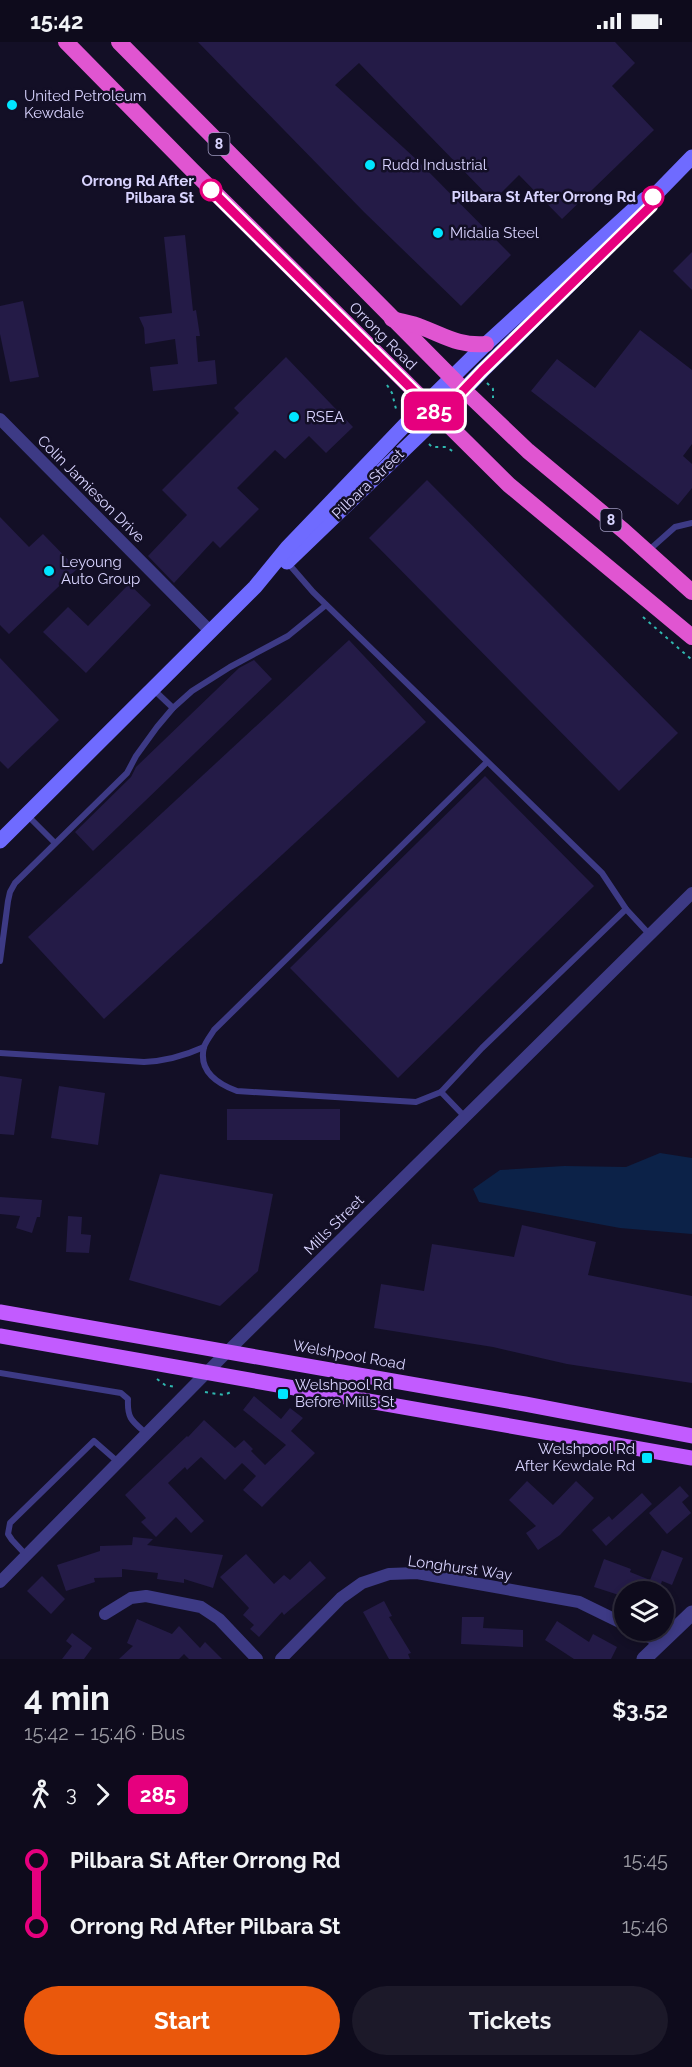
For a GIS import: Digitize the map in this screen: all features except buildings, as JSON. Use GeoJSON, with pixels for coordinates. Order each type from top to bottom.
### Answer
{"type":"FeatureCollection","features":[{"type":"Feature","properties":{"kind":"highway","name":"Orrong Road"},"geometry":{"type":"LineString","coordinates":[[66,42],[439,416],[452,441],[509,485],[692,637]]}},
{"type":"Feature","properties":{"kind":"highway","name":"Orrong Road"},"geometry":{"type":"LineString","coordinates":[[119,42],[458,384],[489,402],[528,451],[692,592]]}},
{"type":"Feature","properties":{"kind":"highway"},"geometry":{"type":"LineString","coordinates":[[392,319],[420,326],[460,343],[486,344]]}},
{"type":"Feature","properties":{"kind":"main road","name":"Pilbara Street"},"geometry":{"type":"LineString","coordinates":[[1,838],[27,815],[255,588],[287,562],[439,416],[486,344],[645,199],[653,197],[692,157]]}},
{"type":"Feature","properties":{"kind":"main road","name":"Pilbara Street"},"geometry":{"type":"LineString","coordinates":[[255,588],[287,548],[426,403],[458,384],[651,206],[653,197]]}},
{"type":"Feature","properties":{"kind":"main road","name":"Welshpool Road"},"geometry":{"type":"LineString","coordinates":[[0,1312],[514,1402],[692,1436]]}},
{"type":"Feature","properties":{"kind":"main road"},"geometry":{"type":"LineString","coordinates":[[0,1336],[692,1458]]}},
{"type":"Feature","properties":{"kind":"street","name":"Colin Jamieson Drive"},"geometry":{"type":"LineString","coordinates":[[0,419],[211,632]]}},
{"type":"Feature","properties":{"kind":"street","name":"Mills Street"},"geometry":{"type":"LineString","coordinates":[[0,1582],[227,1352],[692,893]]}},
{"type":"Feature","properties":{"kind":"street","name":"Longhurst Way"},"geometry":{"type":"LineString","coordinates":[[281,1659],[341,1598],[362,1583],[389,1574],[417,1573],[579,1602],[614,1619]]}},
{"type":"Feature","properties":{"kind":"street"},"geometry":{"type":"LineString","coordinates":[[105,1614],[131,1598],[146,1596],[201,1607],[219,1619],[258,1659]]}},
{"type":"Feature","properties":{"kind":"street"},"geometry":{"type":"LineString","coordinates":[[644,1659],[692,1613]]}},
{"type":"Feature","properties":{"kind":"street"},"geometry":{"type":"LineString","coordinates":[[656,1641],[660,1643]]}},
{"type":"Feature","properties":{"kind":"lane"},"geometry":{"type":"LineString","coordinates":[[647,552],[675,527],[691,522]]}},
{"type":"Feature","properties":{"kind":"lane"},"geometry":{"type":"LineString","coordinates":[[287,562],[326,605],[602,873],[626,909],[650,935]]}},
{"type":"Feature","properties":{"kind":"lane"},"geometry":{"type":"LineString","coordinates":[[0,961],[10,892],[15,883],[127,773],[147,740],[173,708],[209,679],[288,636],[326,605]]}},
{"type":"Feature","properties":{"kind":"lane"},"geometry":{"type":"LineString","coordinates":[[153,689],[173,708]]}},
{"type":"Feature","properties":{"kind":"lane"},"geometry":{"type":"LineString","coordinates":[[488,762],[214,1030],[204,1047],[204,1062],[209,1076],[220,1085],[237,1091],[417,1102],[441,1092],[482,1048],[626,909]]}},
{"type":"Feature","properties":{"kind":"lane"},"geometry":{"type":"LineString","coordinates":[[27,815],[55,843]]}},
{"type":"Feature","properties":{"kind":"lane"},"geometry":{"type":"LineString","coordinates":[[0,1053],[144,1062],[187,1055],[204,1047]]}},
{"type":"Feature","properties":{"kind":"lane"},"geometry":{"type":"LineString","coordinates":[[441,1092],[465,1117]]}},
{"type":"Feature","properties":{"kind":"lane"},"geometry":{"type":"LineString","coordinates":[[0,1373],[121,1393],[128,1399],[127,1413],[130,1419],[147,1434]]}},
{"type":"Feature","properties":{"kind":"lane"},"geometry":{"type":"LineString","coordinates":[[27,1555],[8,1534],[10,1523],[35,1497],[94,1441],[118,1463]]}},
{"type":"Feature","properties":{"kind":"path"},"geometry":{"type":"LineString","coordinates":[[489,402],[493,389]]}},
{"type":"Feature","properties":{"kind":"water"},"geometry":{"type":"Polygon","coordinates":[[[660,1153],[692,1158],[692,1234],[620,1228],[479,1202],[473,1189],[500,1170],[564,1166],[626,1167],[660,1153]]]}},
{"type":"Feature","properties":{"kind":"bus line","name":"285"},"geometry":{"type":"LineString","coordinates":[[211,190],[439,416],[651,206],[653,197]]}},
{"type":"Feature","properties":{"kind":"place","name":"United Petroleum Kewdale"},"geometry":{"type":"Point","coordinates":[12,105]}},
{"type":"Feature","properties":{"kind":"place","name":"Rudd Industrial"},"geometry":{"type":"Point","coordinates":[370,165]}},
{"type":"Feature","properties":{"kind":"place","name":"Orrong Rd After Pilbara St"},"geometry":{"type":"Point","coordinates":[211,190]}},
{"type":"Feature","properties":{"kind":"place","name":"Pilbara St After Orrong Rd"},"geometry":{"type":"Point","coordinates":[653,197]}},
{"type":"Feature","properties":{"kind":"place","name":"Midalia Steel"},"geometry":{"type":"Point","coordinates":[438,233]}},
{"type":"Feature","properties":{"kind":"place","name":"RSEA"},"geometry":{"type":"Point","coordinates":[294,417]}},
{"type":"Feature","properties":{"kind":"place","name":"Leyoung Auto Group"},"geometry":{"type":"Point","coordinates":[49,571]}},
{"type":"Feature","properties":{"kind":"place","name":"Welshpool Rd Before Mills St"},"geometry":{"type":"Point","coordinates":[283,1394]}},
{"type":"Feature","properties":{"kind":"place","name":"Welshpool Rd After Kewdale Rd"},"geometry":{"type":"Point","coordinates":[647,1458]}}]}
